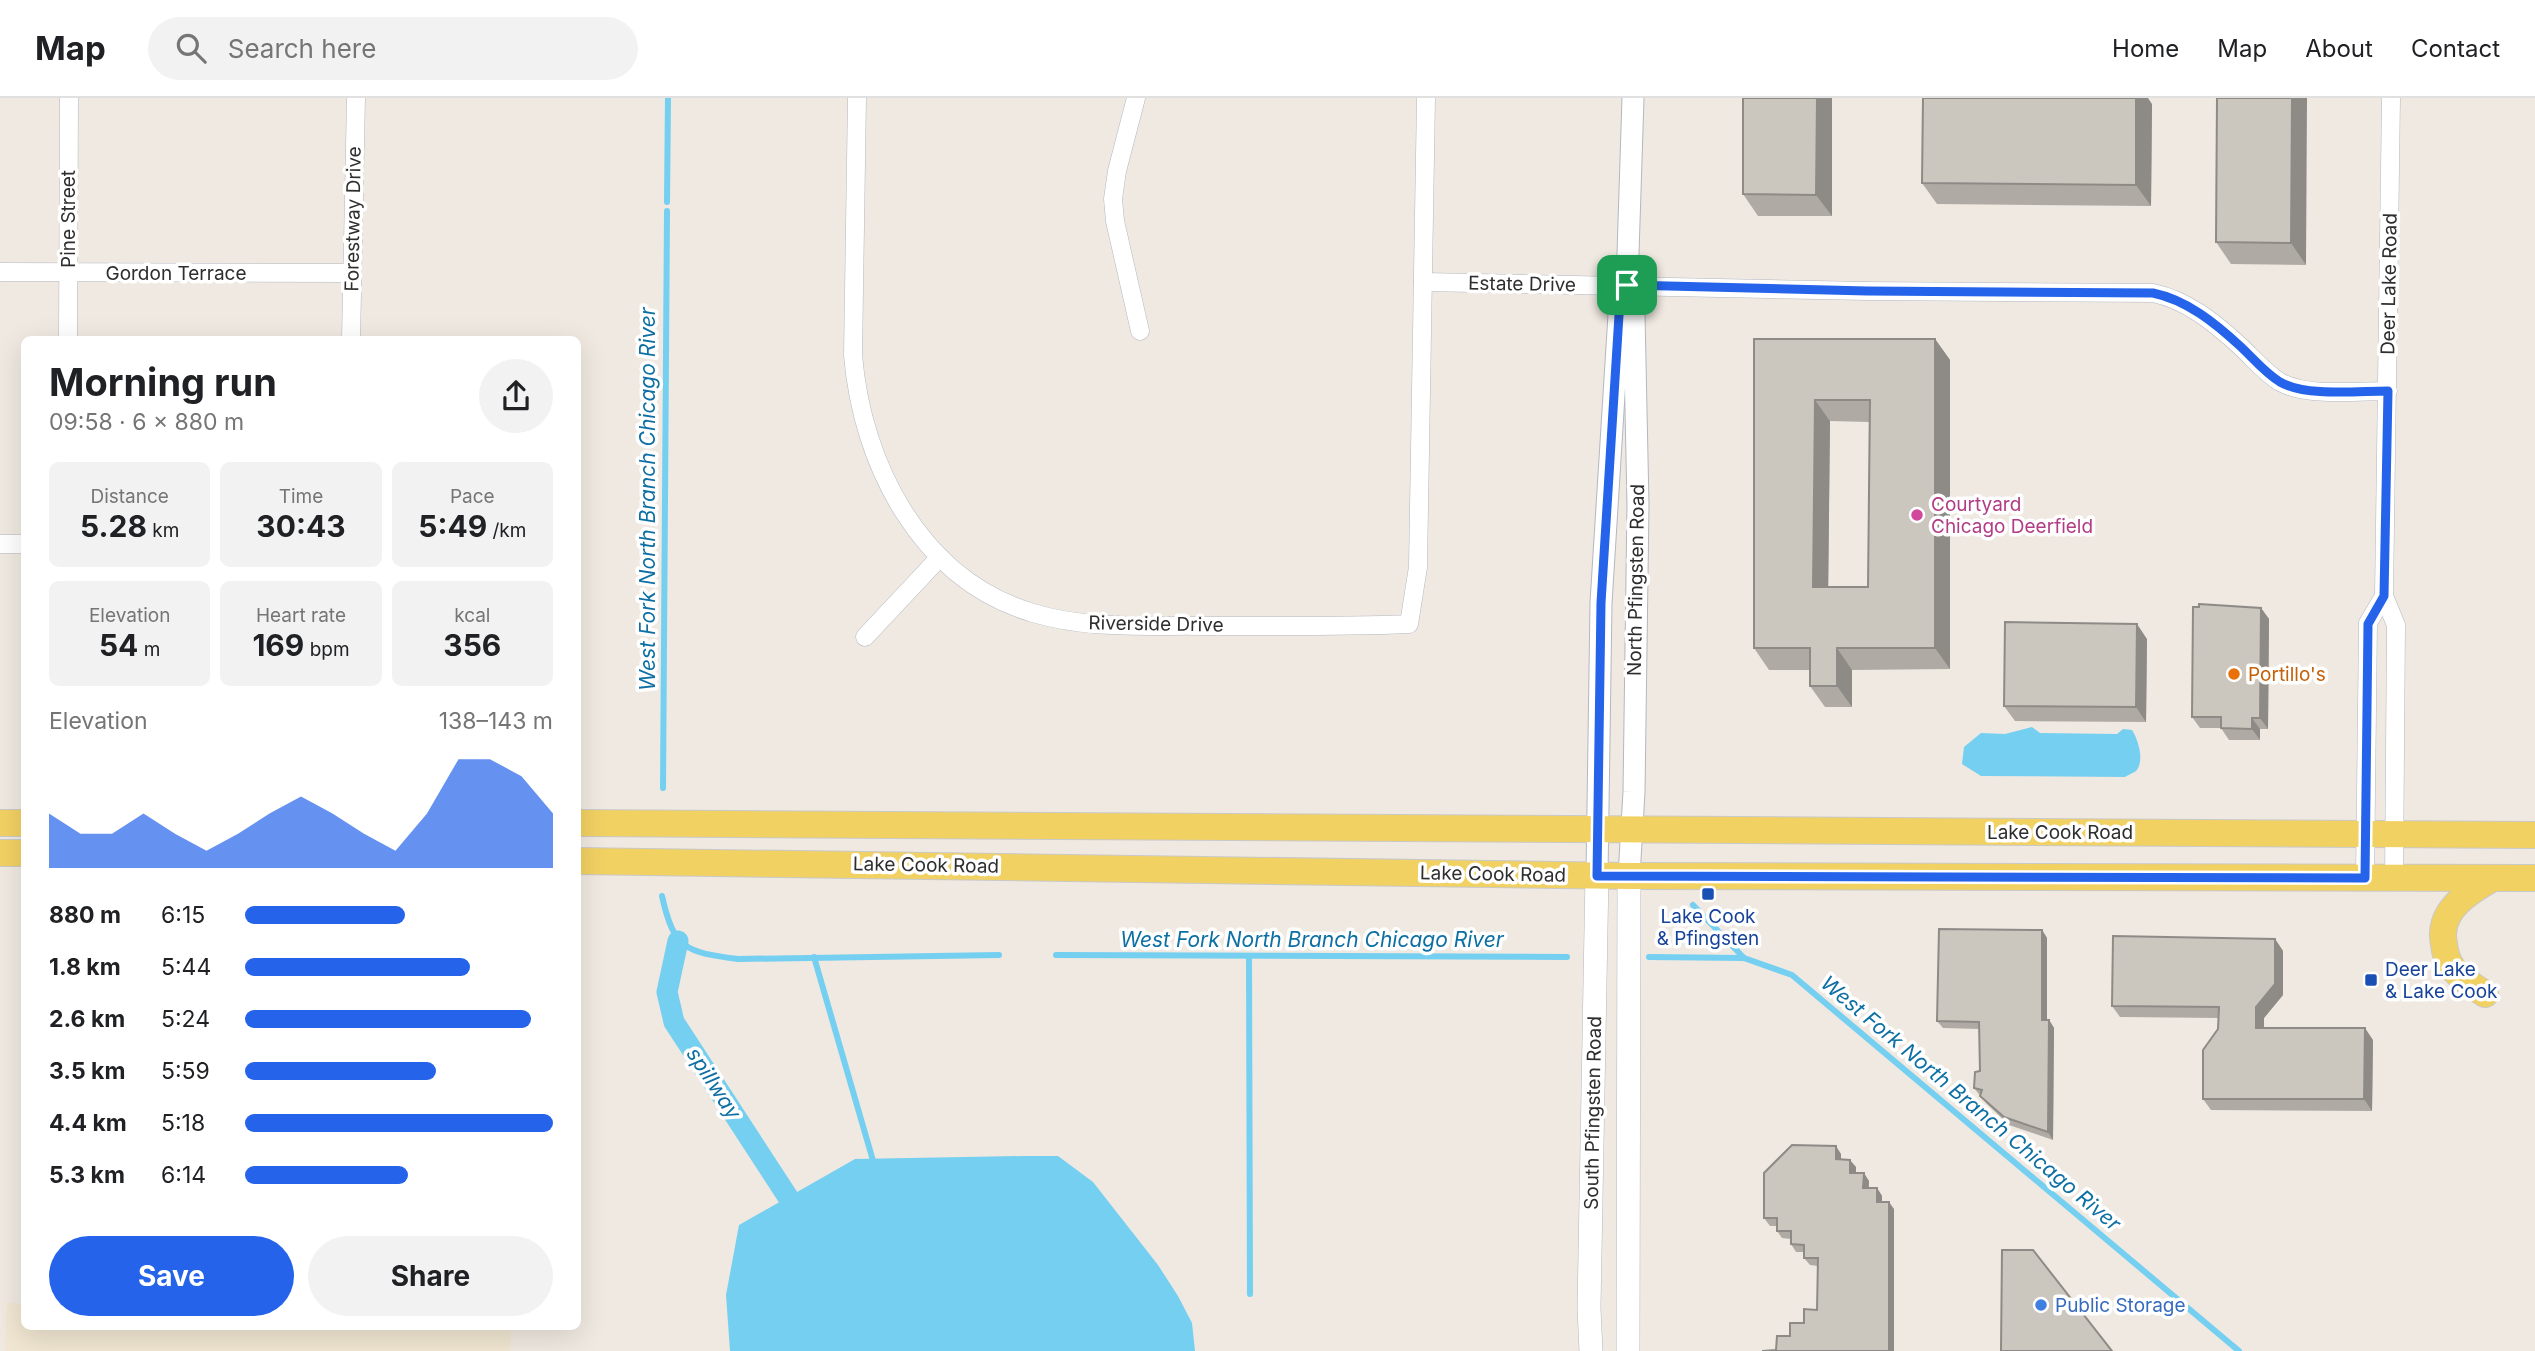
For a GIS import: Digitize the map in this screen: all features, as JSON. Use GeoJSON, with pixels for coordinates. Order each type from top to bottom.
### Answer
{"type":"FeatureCollection","features":[{"type":"Feature","properties":{"kind":"main road","name":"Lake Cook Road"},"geometry":{"type":"LineString","coordinates":[[581,822],[2535,835]]}},
{"type":"Feature","properties":{"kind":"main road"},"geometry":{"type":"LineString","coordinates":[[0,823],[21,823]]}},
{"type":"Feature","properties":{"kind":"main road"},"geometry":{"type":"LineString","coordinates":[[0,853],[21,853]]}},
{"type":"Feature","properties":{"kind":"main road","name":"Lake Cook Road"},"geometry":{"type":"LineString","coordinates":[[581,861],[1597,876],[2535,878]]}},
{"type":"Feature","properties":{"kind":"main road","name":"South Pfingsten Road"},"geometry":{"type":"LineString","coordinates":[[1591,1351],[1597,876]]}},
{"type":"Feature","properties":{"kind":"main road","name":"South Pfingsten Road"},"geometry":{"type":"LineString","coordinates":[[1628,1351],[1629,876]]}},
{"type":"Feature","properties":{"kind":"main road"},"geometry":{"type":"LineString","coordinates":[[2485,994],[2452,967],[2442,939],[2445,923],[2454,906],[2472,890],[2493,878]]}},
{"type":"Feature","properties":{"kind":"street","name":"Pine Street"},"geometry":{"type":"LineString","coordinates":[[68,336],[69,98]]}},
{"type":"Feature","properties":{"kind":"street","name":"Forestway Drive"},"geometry":{"type":"LineString","coordinates":[[351,336],[356,98]]}},
{"type":"Feature","properties":{"kind":"street","name":"Riverside Drive"},"geometry":{"type":"LineString","coordinates":[[857,98],[853,355],[856,386],[870,441],[890,489],[908,520],[940,557],[992,597],[1034,614],[1087,624],[1350,627],[1409,624],[1419,567],[1423,282]]}},
{"type":"Feature","properties":{"kind":"street"},"geometry":{"type":"LineString","coordinates":[[1136,98],[1117,171],[1113,199],[1115,221],[1140,331]]}},
{"type":"Feature","properties":{"kind":"street"},"geometry":{"type":"LineString","coordinates":[[1423,282],[1426,98]]}},
{"type":"Feature","properties":{"kind":"street","name":"North Pfingsten Road"},"geometry":{"type":"LineString","coordinates":[[1597,876],[1601,603],[1619,315],[1627,285],[1633,98]]}},
{"type":"Feature","properties":{"kind":"street","name":"Deer Lake Road"},"geometry":{"type":"LineString","coordinates":[[2391,98],[2384,596],[2396,625],[2394,878]]}},
{"type":"Feature","properties":{"kind":"street","name":"Gordon Terrace"},"geometry":{"type":"LineString","coordinates":[[0,272],[352,273]]}},
{"type":"Feature","properties":{"kind":"street","name":"Estate Drive"},"geometry":{"type":"LineString","coordinates":[[1423,282],[1854,291],[2153,293],[2170,296],[2214,324],[2282,383],[2322,391],[2388,391]]}},
{"type":"Feature","properties":{"kind":"street","name":"North Pfingsten Road"},"geometry":{"type":"LineString","coordinates":[[1627,285],[1634,315],[1638,505],[1634,792],[1629,876]]}},
{"type":"Feature","properties":{"kind":"street"},"geometry":{"type":"LineString","coordinates":[[0,544],[21,544]]}},
{"type":"Feature","properties":{"kind":"street"},"geometry":{"type":"LineString","coordinates":[[865,637],[940,557]]}},
{"type":"Feature","properties":{"kind":"street","name":"Deer Lake Road"},"geometry":{"type":"LineString","coordinates":[[2365,878],[2368,624],[2384,596]]}},
{"type":"Feature","properties":{"kind":"shaded area"},"geometry":{"type":"Polygon","coordinates":[[[7,1302],[21,1304],[21,1330],[511,1330],[510,1351],[5,1351],[7,1302]]]}},
{"type":"Feature","properties":{"kind":"water"},"geometry":{"type":"Polygon","coordinates":[[[2032,727],[2040,733],[2117,734],[2123,729],[2132,730],[2140,750],[2139,767],[2125,777],[1981,776],[1962,764],[1964,747],[1981,733],[2005,734],[2032,727]]]}},
{"type":"Feature","properties":{"kind":"water"},"geometry":{"type":"Polygon","coordinates":[[[1058,1156],[1093,1182],[1158,1265],[1192,1323],[1195,1351],[730,1351],[726,1295],[739,1225],[855,1159],[1058,1156]]]}},
{"type":"Feature","properties":{"kind":"building"},"geometry":{"type":"Polygon","coordinates":[[[1743,98],[1817,98],[1816,195],[1743,194],[1743,98]]]}},
{"type":"Feature","properties":{"kind":"building"},"geometry":{"type":"Polygon","coordinates":[[[1923,98],[2136,98],[2136,185],[1922,183],[1923,98]]]}},
{"type":"Feature","properties":{"kind":"building"},"geometry":{"type":"Polygon","coordinates":[[[2217,98],[2292,98],[2291,243],[2216,242],[2217,98]]]}},
{"type":"Feature","properties":{"kind":"building","name":"Courtyard Chicago Deerfield"},"geometry":{"type":"Polygon","coordinates":[[[1754,339],[1935,339],[1935,648],[1837,648],[1837,686],[1810,686],[1810,648],[1754,648],[1754,339]],[[1815,400],[1813,587],[1868,587],[1870,400],[1815,400]]]}},
{"type":"Feature","properties":{"kind":"building","name":"Portillo's"},"geometry":{"type":"Polygon","coordinates":[[[2199,604],[2261,608],[2260,718],[2252,718],[2252,729],[2221,728],[2221,717],[2192,717],[2193,607],[2199,607],[2199,604]]]}},
{"type":"Feature","properties":{"kind":"building"},"geometry":{"type":"Polygon","coordinates":[[[2005,622],[2137,624],[2136,707],[2004,706],[2005,622]]]}},
{"type":"Feature","properties":{"kind":"building"},"geometry":{"type":"Polygon","coordinates":[[[1939,929],[2042,930],[2042,1020],[2049,1020],[2048,1132],[2004,1117],[1980,1096],[1982,1090],[1974,1088],[1975,1072],[1980,1071],[1979,1022],[1937,1021],[1939,929]]]}},
{"type":"Feature","properties":{"kind":"building"},"geometry":{"type":"Polygon","coordinates":[[[2113,936],[2275,939],[2275,984],[2256,1007],[2256,1028],[2365,1028],[2364,1099],[2203,1099],[2203,1050],[2218,1029],[2219,1007],[2112,1006],[2113,936]]]}},
{"type":"Feature","properties":{"kind":"building"},"geometry":{"type":"Polygon","coordinates":[[[1792,1145],[1836,1146],[1836,1159],[1850,1160],[1850,1173],[1864,1173],[1863,1188],[1877,1188],[1877,1202],[1889,1202],[1889,1351],[1762,1351],[1776,1350],[1777,1336],[1790,1336],[1790,1323],[1804,1323],[1804,1309],[1817,1310],[1818,1258],[1804,1258],[1804,1245],[1791,1244],[1791,1231],[1777,1231],[1777,1218],[1764,1218],[1764,1173],[1792,1145]]]}},
{"type":"Feature","properties":{"kind":"building","name":"Public Storage"},"geometry":{"type":"Polygon","coordinates":[[[2002,1250],[2033,1250],[2112,1351],[2001,1351],[2002,1250]]]}},
{"type":"Feature","properties":{"kind":"waterway","name":"West Fork North Branch Chicago River"},"geometry":{"type":"LineString","coordinates":[[667,202],[668,98]]}},
{"type":"Feature","properties":{"kind":"waterway","name":"West Fork North Branch Chicago River"},"geometry":{"type":"LineString","coordinates":[[663,788],[667,211]]}},
{"type":"Feature","properties":{"kind":"waterway","name":"West Fork North Branch Chicago River"},"geometry":{"type":"LineString","coordinates":[[662,896],[678,938],[685,945],[706,954],[738,959],[999,955]]}},
{"type":"Feature","properties":{"kind":"waterway"},"geometry":{"type":"LineString","coordinates":[[1693,905],[1744,958]]}},
{"type":"Feature","properties":{"kind":"waterway","name":"spillway"},"geometry":{"type":"LineString","coordinates":[[678,941],[667,992],[674,1022],[799,1214]]}},
{"type":"Feature","properties":{"kind":"waterway","name":"West Fork North Branch Chicago River"},"geometry":{"type":"LineString","coordinates":[[1056,955],[1567,957]]}},
{"type":"Feature","properties":{"kind":"waterway"},"geometry":{"type":"LineString","coordinates":[[814,957],[874,1164]]}},
{"type":"Feature","properties":{"kind":"waterway"},"geometry":{"type":"LineString","coordinates":[[1249,957],[1250,1294]]}},
{"type":"Feature","properties":{"kind":"waterway","name":"West Fork North Branch Chicago River"},"geometry":{"type":"LineString","coordinates":[[1649,957],[1744,958],[1792,975],[2239,1351]]}},
{"type":"Feature","properties":{"kind":"place","name":"Courtyard Chicago Deerfield"},"geometry":{"type":"Point","coordinates":[1917,515]}},
{"type":"Feature","properties":{"kind":"place","name":"Portillo's"},"geometry":{"type":"Point","coordinates":[2234,674]}},
{"type":"Feature","properties":{"kind":"place","name":"Lake Cook & Pfingsten"},"geometry":{"type":"Point","coordinates":[1708,894]}},
{"type":"Feature","properties":{"kind":"place","name":"Deer Lake & Lake Cook"},"geometry":{"type":"Point","coordinates":[2371,980]}},
{"type":"Feature","properties":{"kind":"place","name":"Public Storage"},"geometry":{"type":"Point","coordinates":[2041,1305]}},
{"type":"Feature","properties":{"kind":"route"},"geometry":{"type":"LineString","coordinates":[[1627,285],[1867,291],[2153,293],[2170,296],[2214,324],[2282,383],[2308,390],[2388,391],[2384,596],[2368,624],[2365,878],[1597,876],[1601,603],[1619,315],[1627,285]]}}]}
